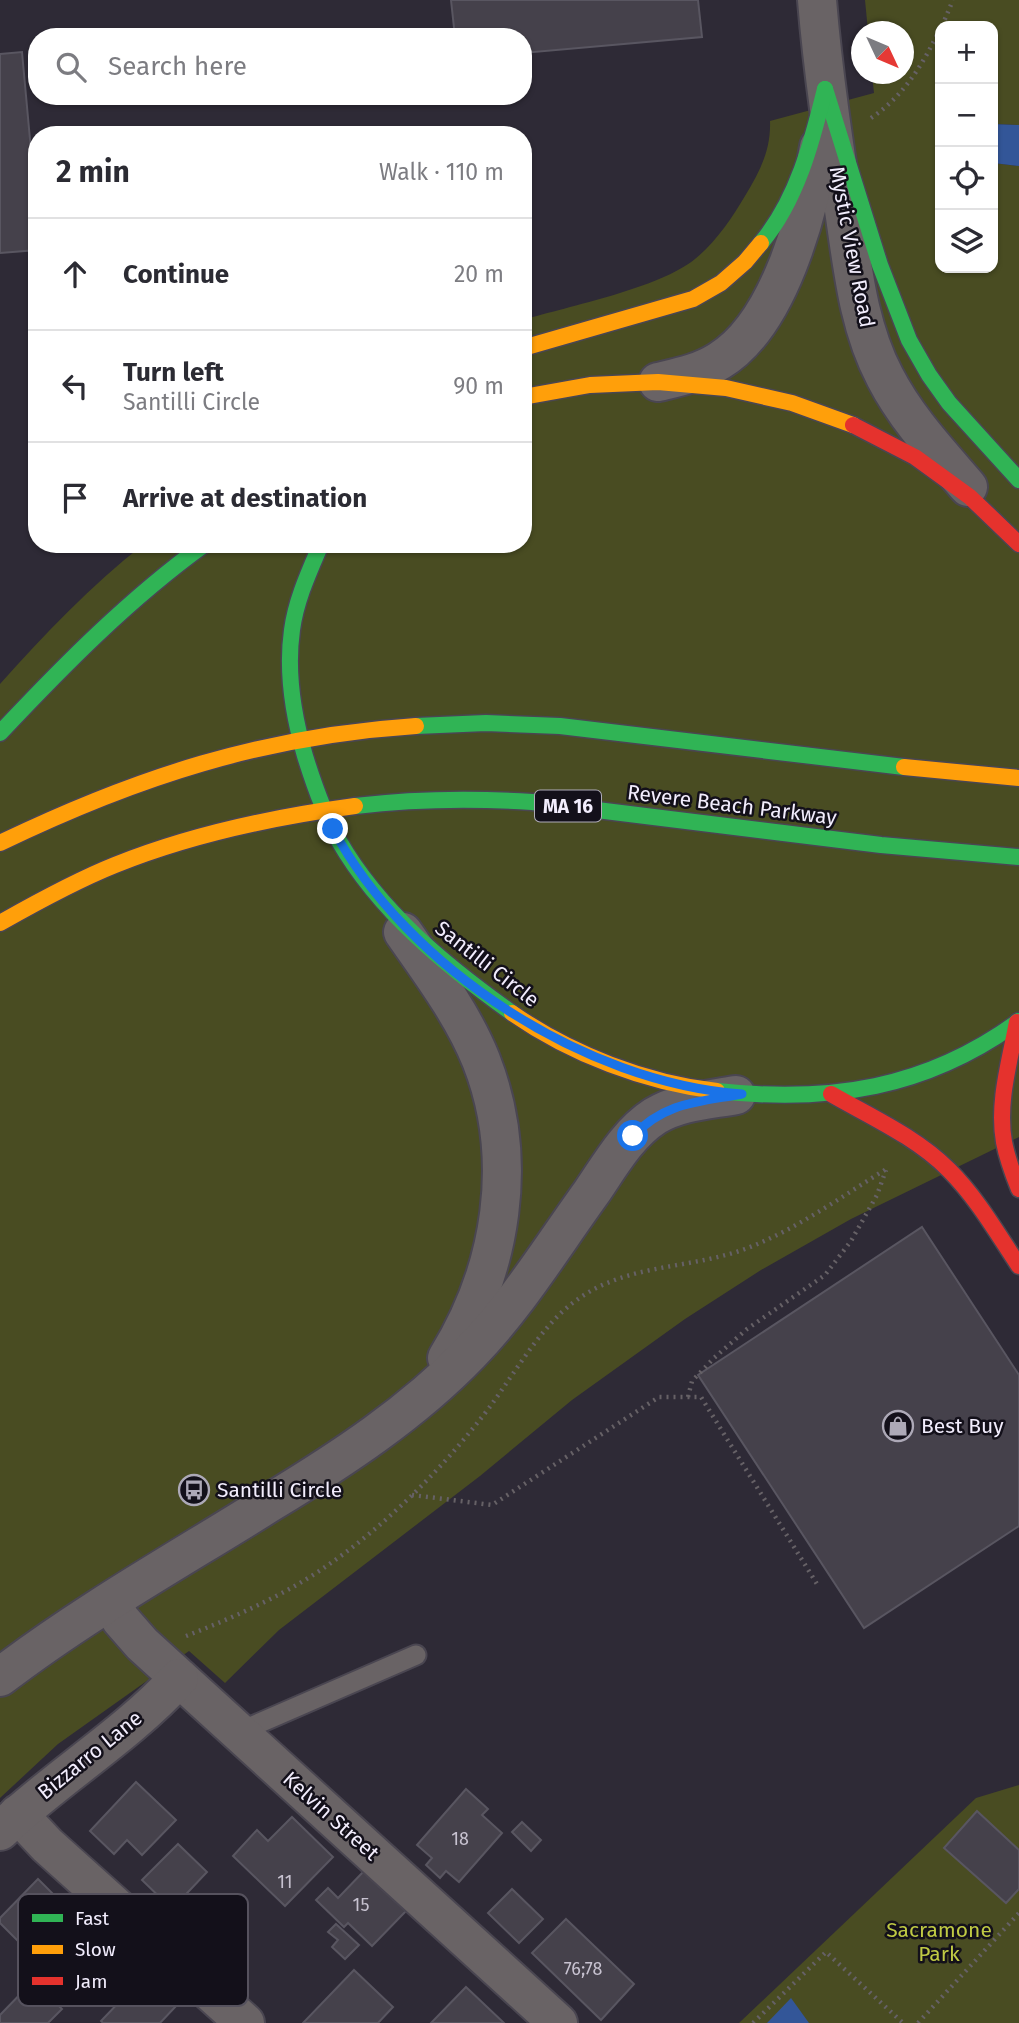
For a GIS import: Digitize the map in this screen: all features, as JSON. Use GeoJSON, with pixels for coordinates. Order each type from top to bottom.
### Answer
{"type":"FeatureCollection","features":[{"type":"Feature","properties":{"kind":"main road"},"geometry":{"type":"LineString","coordinates":[[532,345],[675,305],[706,292],[734,273],[772,227],[797,181],[814,134],[825,89]]}},
{"type":"Feature","properties":{"kind":"main road"},"geometry":{"type":"LineString","coordinates":[[825,89],[886,285],[905,331],[944,397],[1019,480]]}},
{"type":"Feature","properties":{"kind":"main road"},"geometry":{"type":"LineString","coordinates":[[532,395],[597,384],[656,382],[751,393],[783,400],[844,421],[930,466],[964,492],[1012,536]]}},
{"type":"Feature","properties":{"kind":"main road"},"geometry":{"type":"LineString","coordinates":[[0,733],[76,655],[187,553]]}},
{"type":"Feature","properties":{"kind":"main road"},"geometry":{"type":"LineString","coordinates":[[168,570],[192,553]]}},
{"type":"Feature","properties":{"kind":"main road","name":"Santilli Circle"},"geometry":{"type":"LineString","coordinates":[[318,553],[299,602],[290,645],[290,692],[300,739],[325,810],[343,847],[373,891],[449,965],[502,1007],[531,1026],[583,1052],[638,1074],[702,1090],[742,1094],[831,1094],[886,1085],[941,1068],[981,1048],[1018,1021]]}},
{"type":"Feature","properties":{"kind":"main road"},"geometry":{"type":"LineString","coordinates":[[0,843],[95,797],[217,758],[300,739],[422,724],[514,723],[619,732],[943,772],[1019,778]]}},
{"type":"Feature","properties":{"kind":"main road","name":"Revere Beach Parkway"},"geometry":{"type":"LineString","coordinates":[[0,923],[69,886],[134,858],[212,832],[325,810],[418,802],[494,800],[571,807],[933,850],[1019,857]]}},
{"type":"Feature","properties":{"kind":"main road"},"geometry":{"type":"LineString","coordinates":[[1018,1021],[1003,1109],[1003,1135],[1006,1153],[1019,1189]]}},
{"type":"Feature","properties":{"kind":"main road"},"geometry":{"type":"LineString","coordinates":[[831,1094],[929,1153],[948,1169],[965,1188],[1019,1266]]}},
{"type":"Feature","properties":{"kind":"street","name":"Mystic View Road"},"geometry":{"type":"LineString","coordinates":[[817,0],[825,89],[855,284],[875,355],[904,409],[1012,536]]}},
{"type":"Feature","properties":{"kind":"street","name":"Mystic View Road"},"geometry":{"type":"LineString","coordinates":[[656,382],[685,376],[719,362],[743,343],[762,318],[806,214],[817,159],[825,89]]}},
{"type":"Feature","properties":{"kind":"street"},"geometry":{"type":"LineString","coordinates":[[373,891],[437,982],[474,1046],[495,1106],[503,1170],[493,1249],[469,1316],[439,1370],[401,1414]]}},
{"type":"Feature","properties":{"kind":"street"},"geometry":{"type":"LineString","coordinates":[[0,1677],[110,1602],[339,1460],[401,1414],[456,1367],[496,1323],[639,1130],[653,1117],[668,1110],[699,1101],[742,1094]]}},
{"type":"Feature","properties":{"kind":"street","name":"Kelvin Street"},"geometry":{"type":"LineString","coordinates":[[110,1602],[142,1644],[558,2023]]}},
{"type":"Feature","properties":{"kind":"street","name":"Bizzarro Lane"},"geometry":{"type":"LineString","coordinates":[[9,1823],[152,1706],[179,1678]]}},
{"type":"Feature","properties":{"kind":"street"},"geometry":{"type":"LineString","coordinates":[[9,1823],[47,1845],[102,1894]]}},
{"type":"Feature","properties":{"kind":"street"},"geometry":{"type":"LineString","coordinates":[[226,2006],[245,2023]]}},
{"type":"Feature","properties":{"kind":"lane"},"geometry":{"type":"LineString","coordinates":[[239,1732],[416,1654]]}},
{"type":"Feature","properties":{"kind":"path"},"geometry":{"type":"LineString","coordinates":[[944,21],[953,0]]}},
{"type":"Feature","properties":{"kind":"path"},"geometry":{"type":"LineString","coordinates":[[871,118],[891,103],[912,79],[935,39]]}},
{"type":"Feature","properties":{"kind":"path"},"geometry":{"type":"LineString","coordinates":[[179,1638],[279,1594],[308,1578],[352,1546],[411,1495],[451,1455],[549,1326],[584,1294],[629,1274],[722,1256],[757,1244],[812,1215],[895,1164]]}},
{"type":"Feature","properties":{"kind":"path"},"geometry":{"type":"LineString","coordinates":[[688,1397],[692,1381],[714,1358],[747,1329],[825,1275],[851,1241],[877,1195],[886,1169]]}},
{"type":"Feature","properties":{"kind":"path"},"geometry":{"type":"LineString","coordinates":[[411,1495],[492,1506],[659,1397],[701,1397],[817,1584]]}},
{"type":"Feature","properties":{"kind":"path"},"geometry":{"type":"LineString","coordinates":[[918,2023],[1019,1913]]}},
{"type":"Feature","properties":{"kind":"path"},"geometry":{"type":"LineString","coordinates":[[753,2023],[826,1951],[903,2023]]}},
{"type":"Feature","properties":{"kind":"green space"},"geometry":{"type":"Polygon","coordinates":[[[865,0],[1019,0],[1019,125],[998,124],[998,21],[935,21],[935,273],[998,273],[998,164],[1019,166],[1019,1137],[851,1219],[761,1270],[685,1319],[572,1400],[480,1476],[279,1630],[225,1683],[189,1651],[58,1744],[0,1798],[0,684],[69,611],[133,553],[532,553],[532,318],[660,279],[695,259],[723,229],[755,178],[769,141],[770,121],[874,93],[873,84],[914,84],[914,21],[867,21],[865,0]]]}},
{"type":"Feature","properties":{"kind":"green space","name":"Sacramone Park"},"geometry":{"type":"Polygon","coordinates":[[[1019,1785],[1019,2023],[739,2023],[976,1798],[1019,1785]]]}},
{"type":"Feature","properties":{"kind":"water"},"geometry":{"type":"Polygon","coordinates":[[[998,124],[1019,125],[1019,166],[998,164],[998,124]]]}},
{"type":"Feature","properties":{"kind":"water"},"geometry":{"type":"Polygon","coordinates":[[[791,1998],[809,2023],[767,2023],[791,1998]]]}},
{"type":"Feature","properties":{"kind":"building"},"geometry":{"type":"Polygon","coordinates":[[[451,0],[698,0],[702,37],[532,52],[532,28],[454,28],[451,0]]]}},
{"type":"Feature","properties":{"kind":"building"},"geometry":{"type":"Polygon","coordinates":[[[22,52],[29,126],[28,251],[0,253],[0,54],[22,52]]]}},
{"type":"Feature","properties":{"kind":"building"},"geometry":{"type":"Polygon","coordinates":[[[922,1227],[1019,1375],[1019,1526],[864,1628],[698,1375],[922,1227]]]}},
{"type":"Feature","properties":{"kind":"building"},"geometry":{"type":"Polygon","coordinates":[[[136,1782],[176,1820],[142,1855],[127,1840],[114,1854],[90,1831],[136,1782]]]}},
{"type":"Feature","properties":{"kind":"building"},"geometry":{"type":"Polygon","coordinates":[[[466,1789],[488,1809],[482,1815],[502,1833],[459,1882],[446,1871],[440,1878],[426,1865],[432,1858],[417,1845],[466,1789]]]}},
{"type":"Feature","properties":{"kind":"building"},"geometry":{"type":"Polygon","coordinates":[[[977,1811],[1019,1850],[1019,1889],[1006,1903],[944,1848],[977,1811]]]}},
{"type":"Feature","properties":{"kind":"building"},"geometry":{"type":"Polygon","coordinates":[[[292,1817],[333,1857],[285,1906],[233,1856],[257,1830],[268,1841],[292,1817]]]}},
{"type":"Feature","properties":{"kind":"building"},"geometry":{"type":"Polygon","coordinates":[[[522,1822],[541,1840],[531,1851],[512,1832],[522,1822]]]}},
{"type":"Feature","properties":{"kind":"building"},"geometry":{"type":"Polygon","coordinates":[[[178,1844],[207,1872],[186,1894],[156,1894],[142,1880],[178,1844]]]}},
{"type":"Feature","properties":{"kind":"building"},"geometry":{"type":"Polygon","coordinates":[[[365,1870],[407,1910],[372,1946],[348,1923],[344,1927],[316,1900],[328,1888],[338,1898],[365,1870]]]}},
{"type":"Feature","properties":{"kind":"building"},"geometry":{"type":"Polygon","coordinates":[[[38,1879],[53,1894],[23,1894],[38,1879]]]}},
{"type":"Feature","properties":{"kind":"building"},"geometry":{"type":"Polygon","coordinates":[[[512,1889],[543,1919],[519,1943],[488,1913],[512,1889]]]}},
{"type":"Feature","properties":{"kind":"building"},"geometry":{"type":"Polygon","coordinates":[[[18,1900],[18,1941],[0,1923],[0,1918],[18,1900]]]}},
{"type":"Feature","properties":{"kind":"building"},"geometry":{"type":"Polygon","coordinates":[[[566,1919],[634,1984],[601,2020],[532,1953],[566,1919]]]}},
{"type":"Feature","properties":{"kind":"building"},"geometry":{"type":"Polygon","coordinates":[[[336,1924],[359,1945],[345,1959],[332,1947],[338,1940],[328,1932],[336,1924]]]}},
{"type":"Feature","properties":{"kind":"building"},"geometry":{"type":"Polygon","coordinates":[[[354,1970],[393,2007],[378,2023],[303,2023],[354,1970]]]}},
{"type":"Feature","properties":{"kind":"building"},"geometry":{"type":"Polygon","coordinates":[[[466,1987],[504,2023],[431,2023],[466,1987]]]}},
{"type":"Feature","properties":{"kind":"building"},"geometry":{"type":"Polygon","coordinates":[[[18,1996],[18,2006],[59,2006],[62,2009],[48,2023],[0,2023],[0,2015],[18,1996]]]}},
{"type":"Feature","properties":{"kind":"building"},"geometry":{"type":"Polygon","coordinates":[[[115,2006],[176,2006],[160,2023],[101,2021],[115,2006]]]}},
{"type":"Feature","properties":{"kind":"traffic: fast"},"geometry":{"type":"LineString","coordinates":[[825,89],[880,265],[909,340],[949,403],[1019,480]]}},
{"type":"Feature","properties":{"kind":"traffic: fast"},"geometry":{"type":"LineString","coordinates":[[761,243],[774,226],[802,170],[825,89]]}},
{"type":"Feature","properties":{"kind":"traffic: fast"},"geometry":{"type":"LineString","coordinates":[[0,733],[98,634],[193,553]]}},
{"type":"Feature","properties":{"kind":"traffic: fast"},"geometry":{"type":"LineString","coordinates":[[317,553],[297,608],[292,630],[290,662],[297,725],[308,767],[324,810],[355,867],[394,914],[439,957],[512,1013]]}},
{"type":"Feature","properties":{"kind":"traffic: fast"},"geometry":{"type":"LineString","coordinates":[[416,726],[486,723],[560,726],[904,767]]}},
{"type":"Feature","properties":{"kind":"traffic: fast"},"geometry":{"type":"LineString","coordinates":[[355,806],[443,800],[532,802],[881,845],[1019,857]]}},
{"type":"Feature","properties":{"kind":"traffic: fast"},"geometry":{"type":"LineString","coordinates":[[717,1091],[799,1095],[876,1086],[948,1062],[984,1044],[1019,1021]]}},
{"type":"Feature","properties":{"kind":"traffic: slow"},"geometry":{"type":"LineString","coordinates":[[532,345],[693,299],[721,283],[745,262],[761,243]]}},
{"type":"Feature","properties":{"kind":"traffic: slow"},"geometry":{"type":"LineString","coordinates":[[532,395],[590,385],[658,382],[726,388],[792,403],[853,425]]}},
{"type":"Feature","properties":{"kind":"traffic: slow"},"geometry":{"type":"LineString","coordinates":[[0,843],[101,798],[202,764],[306,739],[416,726]]}},
{"type":"Feature","properties":{"kind":"traffic: slow"},"geometry":{"type":"LineString","coordinates":[[904,767],[1019,778]]}},
{"type":"Feature","properties":{"kind":"traffic: slow"},"geometry":{"type":"LineString","coordinates":[[0,923],[85,878],[173,844],[263,821],[355,806]]}},
{"type":"Feature","properties":{"kind":"traffic: slow"},"geometry":{"type":"LineString","coordinates":[[512,1013],[584,1054],[636,1074],[717,1091]]}},
{"type":"Feature","properties":{"kind":"traffic: jam"},"geometry":{"type":"LineString","coordinates":[[853,425],[915,457],[970,497],[1019,544]]}},
{"type":"Feature","properties":{"kind":"traffic: jam"},"geometry":{"type":"LineString","coordinates":[[1017,1022],[1005,1082],[1002,1127],[1007,1154],[1019,1189]]}},
{"type":"Feature","properties":{"kind":"traffic: jam"},"geometry":{"type":"LineString","coordinates":[[831,1094],[877,1119],[936,1158],[978,1204],[1019,1266]]}},
{"type":"Feature","properties":{"kind":"place","name":"Best Buy"},"geometry":{"type":"Point","coordinates":[898,1426]}},
{"type":"Feature","properties":{"kind":"place","name":"Santilli Circle"},"geometry":{"type":"Point","coordinates":[194,1490]}},
{"type":"Feature","properties":{"kind":"route"},"geometry":{"type":"LineString","coordinates":[[333,829],[373,891],[403,922],[476,987],[531,1026],[610,1064],[638,1074],[712,1092],[742,1094],[688,1103],[668,1110],[653,1117],[633,1136]]}}]}
